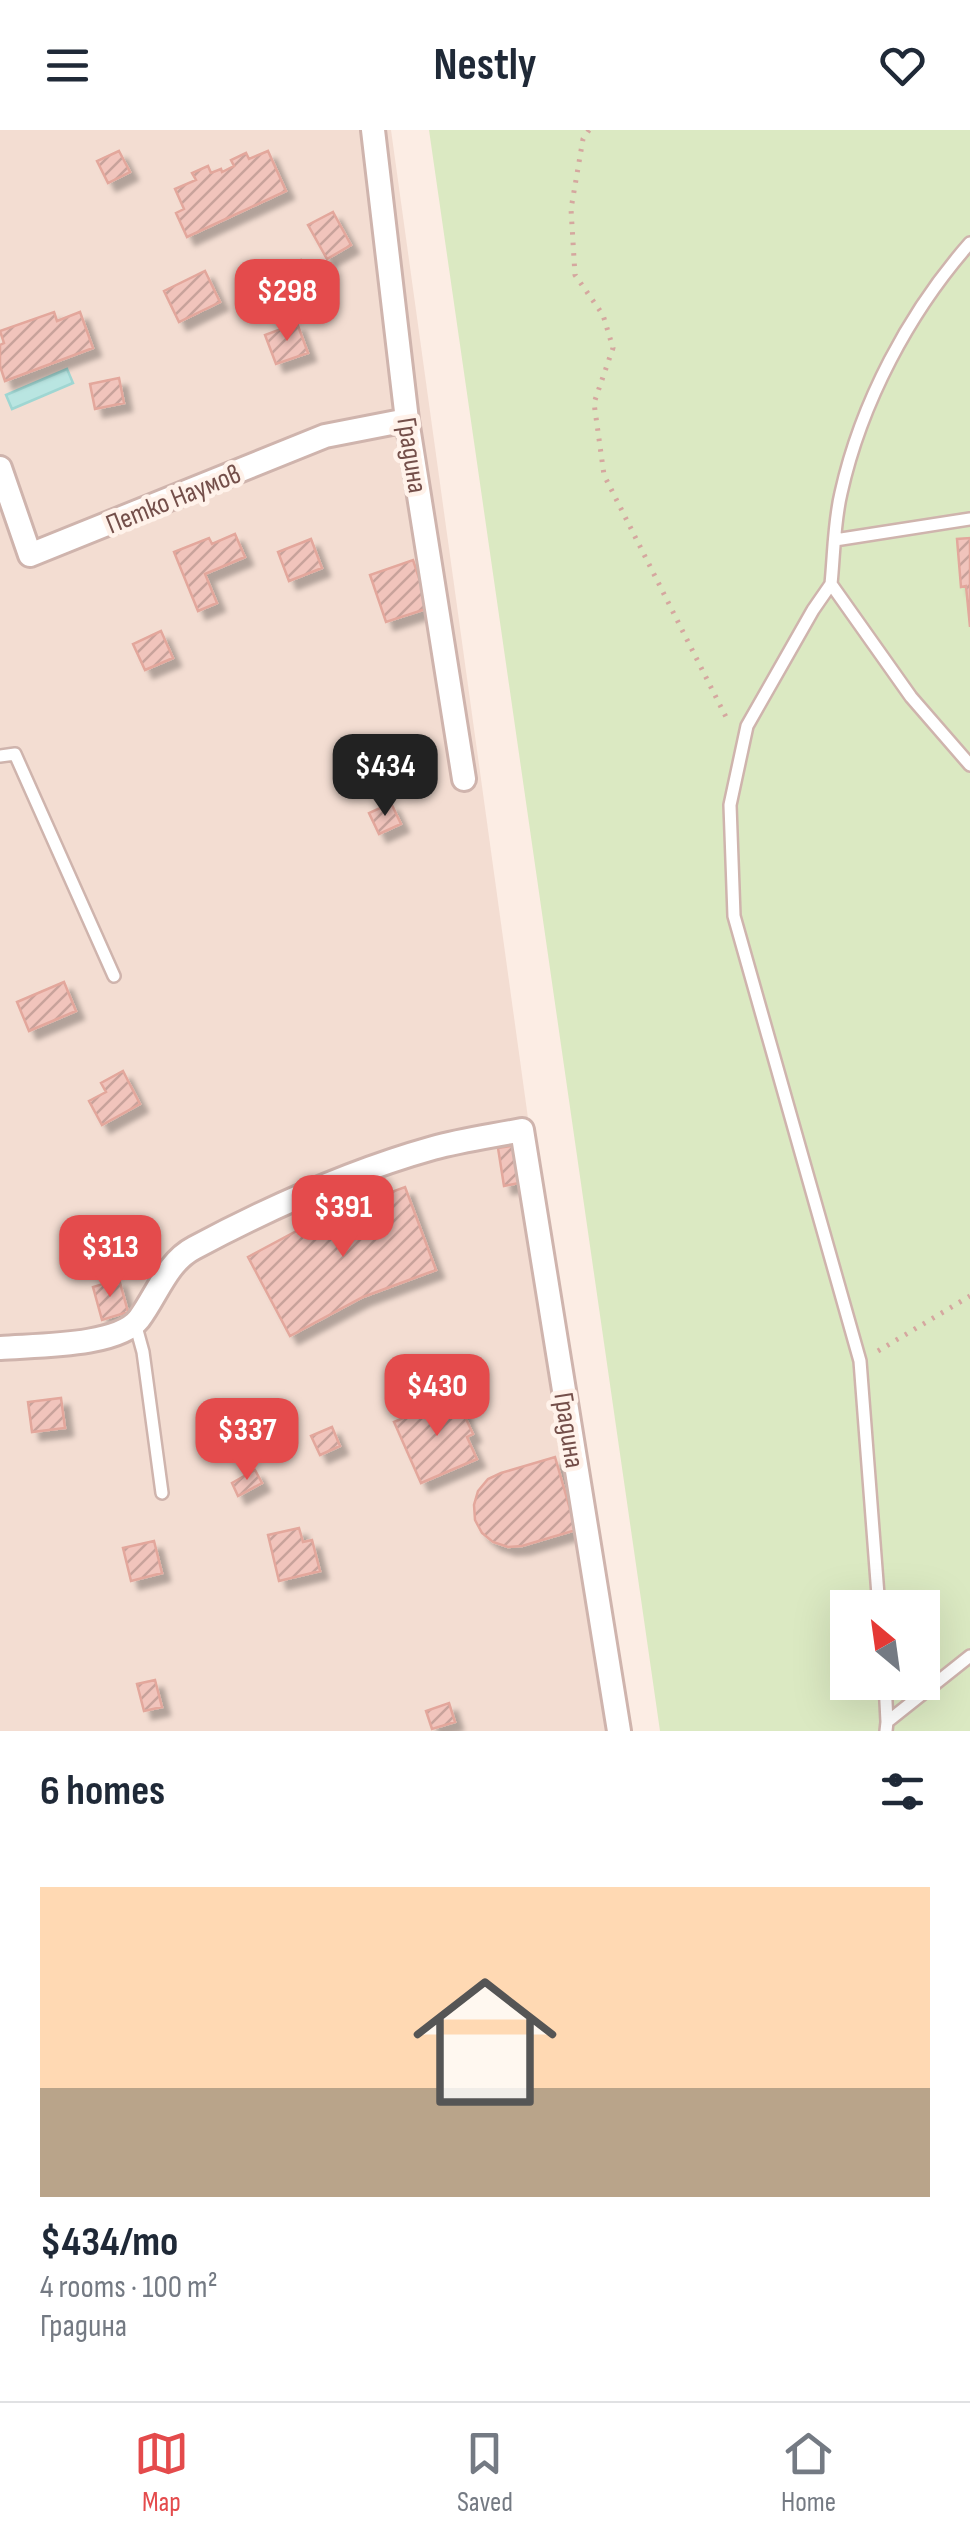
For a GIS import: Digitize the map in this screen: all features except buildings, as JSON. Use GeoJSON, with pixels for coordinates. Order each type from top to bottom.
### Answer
{"type":"FeatureCollection","features":[{"type":"Feature","properties":{"kind":"street","name":"Градина"},"geometry":{"type":"LineString","coordinates":[[373,130],[407,420],[464,779]]}},
{"type":"Feature","properties":{"kind":"street","name":"Петко Наумов"},"geometry":{"type":"LineString","coordinates":[[0,468],[30,556],[325,436],[407,420]]}},
{"type":"Feature","properties":{"kind":"street","name":"Градина"},"geometry":{"type":"LineString","coordinates":[[136,1323],[169,1270],[190,1250],[290,1202],[413,1154],[522,1130],[619,1731]]}},
{"type":"Feature","properties":{"kind":"street"},"geometry":{"type":"LineString","coordinates":[[0,1348],[96,1339],[136,1323]]}},
{"type":"Feature","properties":{"kind":"lane"},"geometry":{"type":"LineString","coordinates":[[878,1590],[860,1361],[734,916],[730,806],[747,726],[831,584],[840,494],[870,398],[913,322],[970,243]]}},
{"type":"Feature","properties":{"kind":"lane"},"geometry":{"type":"LineString","coordinates":[[835,540],[970,518]]}},
{"type":"Feature","properties":{"kind":"lane"},"geometry":{"type":"LineString","coordinates":[[831,584],[911,697],[970,765]]}},
{"type":"Feature","properties":{"kind":"lane"},"geometry":{"type":"LineString","coordinates":[[0,756],[15,754],[114,976]]}},
{"type":"Feature","properties":{"kind":"lane"},"geometry":{"type":"LineString","coordinates":[[136,1323],[162,1493]]}},
{"type":"Feature","properties":{"kind":"lane"},"geometry":{"type":"LineString","coordinates":[[886,1726],[970,1656]]}},
{"type":"Feature","properties":{"kind":"lane"},"geometry":{"type":"LineString","coordinates":[[885,1700],[886,1726]]}},
{"type":"Feature","properties":{"kind":"path"},"geometry":{"type":"LineString","coordinates":[[589,130],[582,140],[571,209],[576,275],[604,315],[613,348],[594,404],[604,475],[742,748]]}},
{"type":"Feature","properties":{"kind":"path"},"geometry":{"type":"LineString","coordinates":[[860,1361],[970,1296]]}},
{"type":"Feature","properties":{"kind":"shaded area"},"geometry":{"type":"Polygon","coordinates":[[[0,130],[391,130],[613,1731],[0,1731],[0,130]]]}},
{"type":"Feature","properties":{"kind":"green space"},"geometry":{"type":"Polygon","coordinates":[[[429,130],[970,130],[970,1731],[660,1731],[429,130]]]}},
{"type":"Feature","properties":{"kind":"water"},"geometry":{"type":"Polygon","coordinates":[[[67,369],[73,383],[12,409],[6,395],[67,369]]]}}]}
